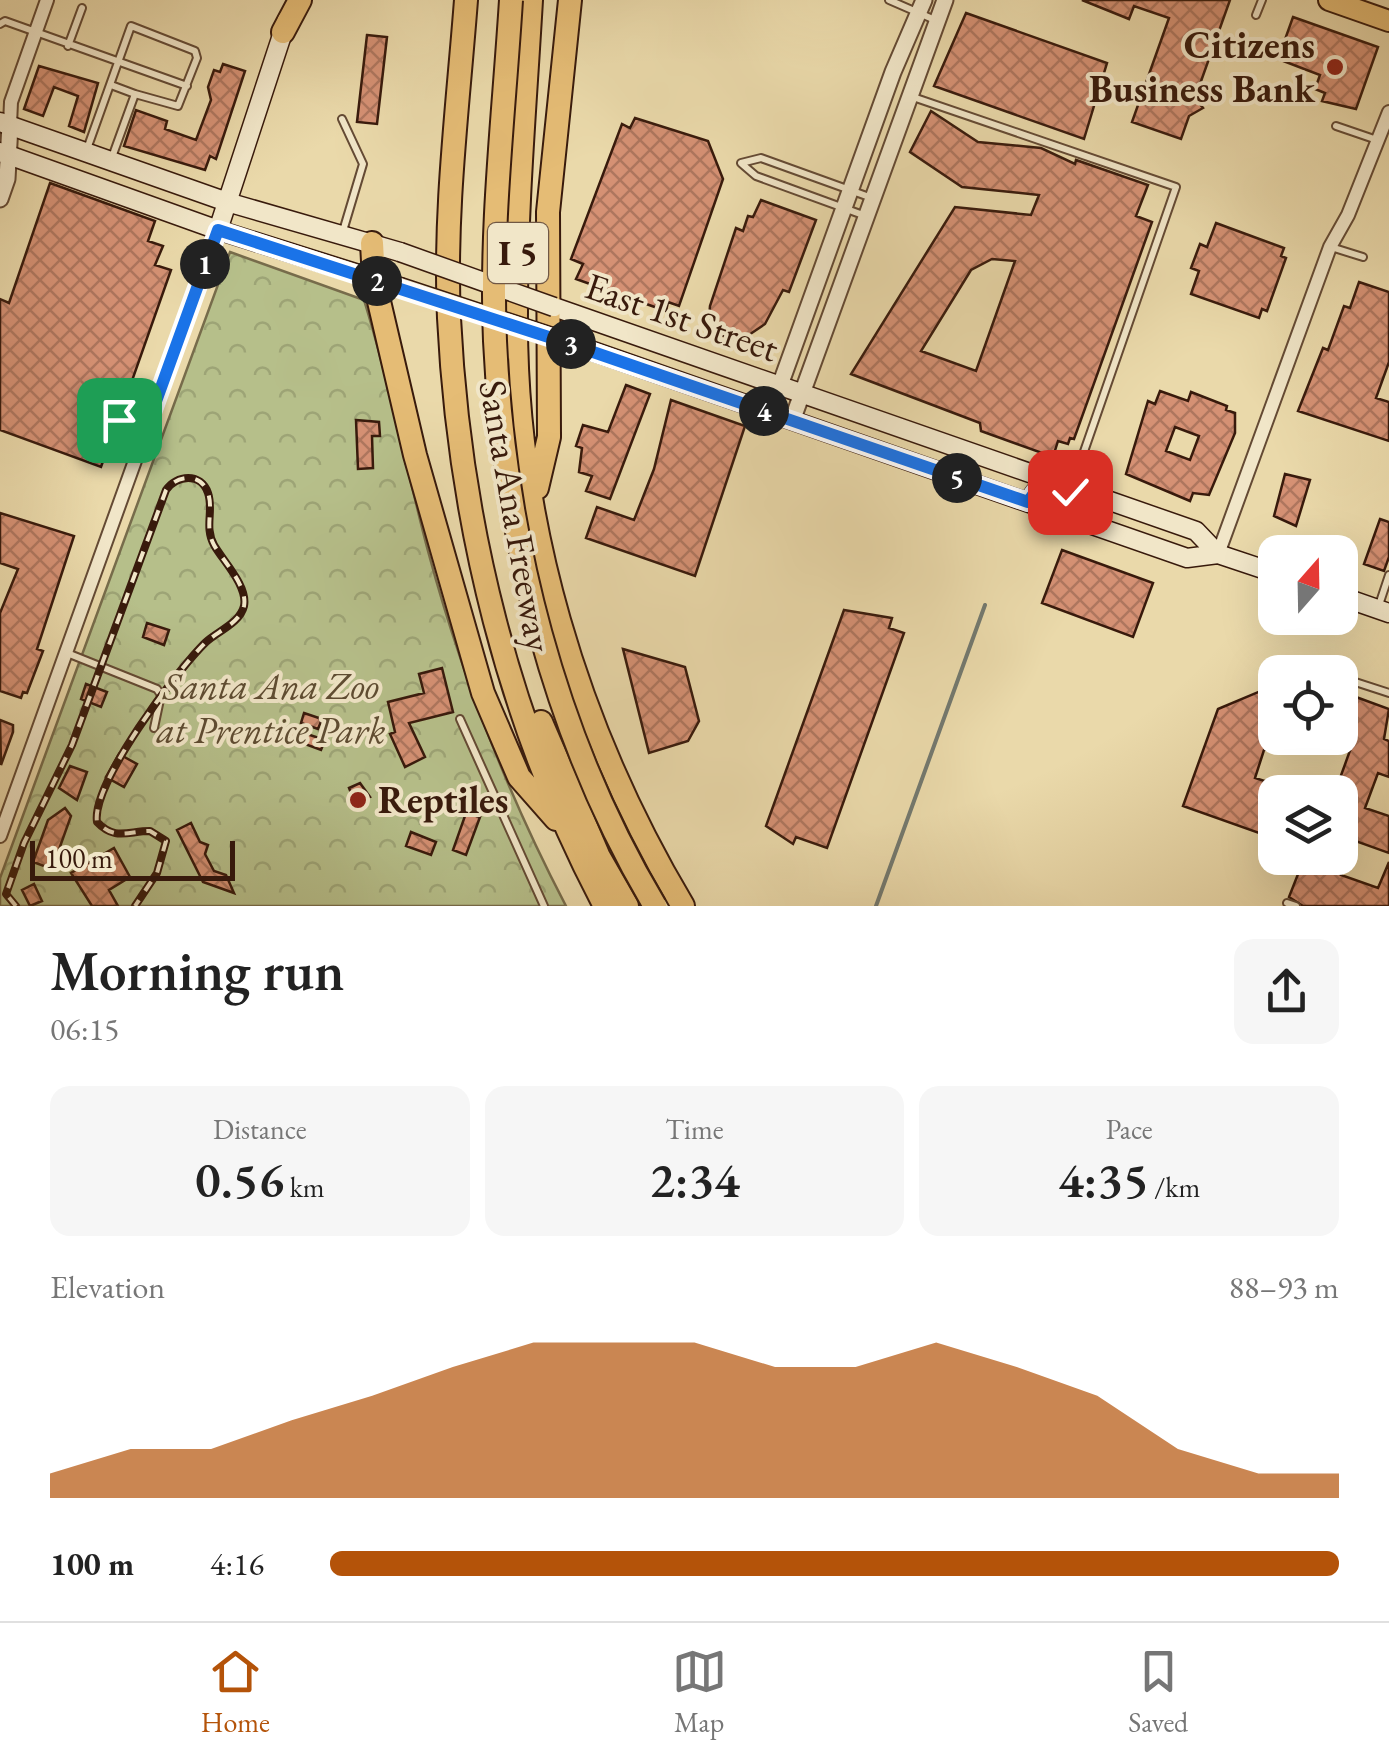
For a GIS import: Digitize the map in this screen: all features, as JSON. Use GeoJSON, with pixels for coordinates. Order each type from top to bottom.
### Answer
{"type":"FeatureCollection","features":[{"type":"Feature","properties":{"kind":"highway"},"geometry":{"type":"LineString","coordinates":[[283,32],[297,0]]}},
{"type":"Feature","properties":{"kind":"highway","name":"Santa Ana Freeway"},"geometry":{"type":"LineString","coordinates":[[466,0],[449,318],[469,500],[506,665],[568,834],[605,906]]}},
{"type":"Feature","properties":{"kind":"highway"},"geometry":{"type":"LineString","coordinates":[[498,0],[482,338],[510,559],[543,684],[581,788],[640,906]]}},
{"type":"Feature","properties":{"kind":"highway"},"geometry":{"type":"LineString","coordinates":[[511,0],[495,232],[495,339],[502,444],[525,575],[554,679],[594,782],[655,906]]}},
{"type":"Feature","properties":{"kind":"highway","name":"Santa Ana Freeway"},"geometry":{"type":"LineString","coordinates":[[530,0],[516,314],[532,506],[556,612],[594,722],[631,812],[683,906]]}},
{"type":"Feature","properties":{"kind":"highway"},"geometry":{"type":"LineString","coordinates":[[532,506],[549,437],[548,212],[570,0]]}},
{"type":"Feature","properties":{"kind":"highway"},"geometry":{"type":"LineString","coordinates":[[567,30],[582,0]]}},
{"type":"Feature","properties":{"kind":"highway"},"geometry":{"type":"LineString","coordinates":[[372,243],[374,280],[414,455],[484,694],[519,777],[568,834]]}},
{"type":"Feature","properties":{"kind":"highway"},"geometry":{"type":"LineString","coordinates":[[506,665],[530,692],[592,840],[627,906]]}},
{"type":"Feature","properties":{"kind":"main road"},"geometry":{"type":"LineString","coordinates":[[1329,0],[1389,21]]}},
{"type":"Feature","properties":{"kind":"main road"},"geometry":{"type":"LineString","coordinates":[[218,230],[283,32]]}},
{"type":"Feature","properties":{"kind":"main road","name":"East 1st Street"},"geometry":{"type":"LineString","coordinates":[[5,124],[227,202],[400,252],[1196,531],[1218,554]]}},
{"type":"Feature","properties":{"kind":"main road","name":"East 1st Street"},"geometry":{"type":"LineString","coordinates":[[4,154],[218,230],[564,342],[1187,558],[1218,554],[1258,568]]}},
{"type":"Feature","properties":{"kind":"main road"},"geometry":{"type":"LineString","coordinates":[[1028,502],[1035,492],[1059,497],[1072,488]]}},
{"type":"Feature","properties":{"kind":"main road"},"geometry":{"type":"LineString","coordinates":[[1358,602],[1383,611]]}},
{"type":"Feature","properties":{"kind":"street"},"geometry":{"type":"LineString","coordinates":[[0,199],[8,179],[5,124],[47,0]]}},
{"type":"Feature","properties":{"kind":"street"},"geometry":{"type":"LineString","coordinates":[[792,421],[945,0]]}},
{"type":"Feature","properties":{"kind":"street"},"geometry":{"type":"LineString","coordinates":[[770,413],[849,190],[921,6]]}},
{"type":"Feature","properties":{"kind":"street"},"geometry":{"type":"LineString","coordinates":[[1218,554],[1330,246],[1389,112]]}},
{"type":"Feature","properties":{"kind":"street"},"geometry":{"type":"LineString","coordinates":[[0,836],[218,230]]}},
{"type":"Feature","properties":{"kind":"lane"},"geometry":{"type":"LineString","coordinates":[[889,0],[921,6],[937,20]]}},
{"type":"Feature","properties":{"kind":"lane"},"geometry":{"type":"LineString","coordinates":[[1256,14],[1262,0]]}},
{"type":"Feature","properties":{"kind":"lane"},"geometry":{"type":"LineString","coordinates":[[68,46],[82,8]]}},
{"type":"Feature","properties":{"kind":"lane"},"geometry":{"type":"LineString","coordinates":[[0,24],[188,86]]}},
{"type":"Feature","properties":{"kind":"lane"},"geometry":{"type":"LineString","coordinates":[[86,152],[131,26],[195,51],[197,58],[178,106],[110,85]]}},
{"type":"Feature","properties":{"kind":"lane"},"geometry":{"type":"LineString","coordinates":[[111,161],[135,94]]}},
{"type":"Feature","properties":{"kind":"lane"},"geometry":{"type":"LineString","coordinates":[[909,96],[1176,187],[1072,488]]}},
{"type":"Feature","properties":{"kind":"lane"},"geometry":{"type":"LineString","coordinates":[[342,120],[362,164],[342,234]]}},
{"type":"Feature","properties":{"kind":"lane"},"geometry":{"type":"LineString","coordinates":[[1336,126],[1378,140]]}},
{"type":"Feature","properties":{"kind":"lane"},"geometry":{"type":"LineString","coordinates":[[866,216],[756,176],[741,163],[761,158],[873,198]]}},
{"type":"Feature","properties":{"kind":"lane"},"geometry":{"type":"LineString","coordinates":[[1330,246],[1363,257]]}},
{"type":"Feature","properties":{"kind":"lane"},"geometry":{"type":"LineString","coordinates":[[119,420],[146,429]]}},
{"type":"Feature","properties":{"kind":"lane"},"geometry":{"type":"LineString","coordinates":[[1383,611],[1389,576]]}},
{"type":"Feature","properties":{"kind":"lane"},"geometry":{"type":"LineString","coordinates":[[66,653],[157,689],[161,695],[154,728]]}},
{"type":"Feature","properties":{"kind":"lane"},"geometry":{"type":"LineString","coordinates":[[1358,683],[1389,694]]}},
{"type":"Feature","properties":{"kind":"lane"},"geometry":{"type":"LineString","coordinates":[[460,719],[544,906]]}},
{"type":"Feature","properties":{"kind":"green space","name":"Santa Ana Zoo at Prentice Park"},"geometry":{"type":"Polygon","coordinates":[[[230,252],[364,300],[455,642],[505,776],[566,906],[0,906],[0,878],[230,252]]]}},
{"type":"Feature","properties":{"kind":"building"},"geometry":{"type":"Polygon","coordinates":[[[1082,0],[1230,0],[1195,98],[1203,108],[1189,116],[1181,139],[1132,122],[1169,18],[1134,6],[1129,19],[1082,0]]]}},
{"type":"Feature","properties":{"kind":"building"},"geometry":{"type":"Polygon","coordinates":[[[966,13],[1107,63],[1084,139],[934,86],[966,13]]]}},
{"type":"Feature","properties":{"kind":"building","name":"Citizens Business Bank"},"geometry":{"type":"Polygon","coordinates":[[[1293,17],[1378,47],[1356,109],[1322,101],[1325,93],[1315,89],[1320,75],[1278,59],[1293,17]]]}},
{"type":"Feature","properties":{"kind":"building"},"geometry":{"type":"Polygon","coordinates":[[[367,35],[387,37],[377,124],[357,122],[367,35]]]}},
{"type":"Feature","properties":{"kind":"building"},"geometry":{"type":"Polygon","coordinates":[[[223,64],[245,71],[216,159],[210,156],[205,170],[124,146],[136,110],[167,121],[165,129],[196,140],[211,100],[208,87],[214,70],[220,72],[223,64]]]}},
{"type":"Feature","properties":{"kind":"building"},"geometry":{"type":"Polygon","coordinates":[[[39,66],[98,83],[84,132],[69,126],[78,96],[54,87],[43,116],[24,109],[39,66]]]}},
{"type":"Feature","properties":{"kind":"building"},"geometry":{"type":"Polygon","coordinates":[[[931,111],[978,142],[1041,148],[1075,164],[1076,160],[1148,185],[1136,216],[1152,222],[1074,439],[1070,438],[1068,444],[1058,441],[1053,457],[981,431],[980,423],[851,374],[955,207],[1031,215],[1039,195],[962,187],[910,152],[931,111]],[[992,259],[971,270],[921,351],[976,371],[1015,261],[992,259]]]}},
{"type":"Feature","properties":{"kind":"building"},"geometry":{"type":"Polygon","coordinates":[[[635,118],[708,141],[723,179],[679,306],[668,302],[666,311],[576,279],[583,264],[571,259],[622,124],[630,128],[635,118]]]}},
{"type":"Feature","properties":{"kind":"building"},"geometry":{"type":"Polygon","coordinates":[[[50,183],[155,221],[148,241],[163,246],[155,265],[171,270],[121,412],[112,417],[116,425],[101,467],[0,430],[0,299],[9,303],[50,183]]]}},
{"type":"Feature","properties":{"kind":"building"},"geometry":{"type":"Polygon","coordinates":[[[761,200],[816,220],[789,292],[783,290],[765,324],[740,341],[720,335],[709,319],[710,306],[736,228],[743,231],[748,216],[753,217],[761,200]]]}},
{"type":"Feature","properties":{"kind":"building"},"geometry":{"type":"Polygon","coordinates":[[[1216,223],[1284,248],[1281,256],[1286,258],[1267,311],[1262,309],[1259,318],[1191,294],[1199,271],[1191,268],[1200,244],[1207,247],[1216,223]]]}},
{"type":"Feature","properties":{"kind":"building"},"geometry":{"type":"Polygon","coordinates":[[[1359,282],[1389,292],[1389,362],[1376,398],[1389,402],[1389,441],[1298,411],[1323,348],[1328,350],[1344,306],[1350,308],[1359,282]]]}},
{"type":"Feature","properties":{"kind":"building"},"geometry":{"type":"Polygon","coordinates":[[[626,385],[650,394],[610,499],[586,491],[592,476],[579,472],[582,448],[576,446],[583,425],[608,432],[626,385]]]}},
{"type":"Feature","properties":{"kind":"building"},"geometry":{"type":"Polygon","coordinates":[[[1160,391],[1188,401],[1191,392],[1235,413],[1235,433],[1209,495],[1193,493],[1190,501],[1126,474],[1148,401],[1155,404],[1160,391]],[[1175,427],[1166,451],[1190,460],[1199,436],[1175,427]]]}},
{"type":"Feature","properties":{"kind":"building"},"geometry":{"type":"Polygon","coordinates":[[[671,400],[745,426],[695,576],[586,538],[597,507],[634,520],[654,469],[671,400]]]}},
{"type":"Feature","properties":{"kind":"building"},"geometry":{"type":"Polygon","coordinates":[[[356,420],[379,422],[380,436],[372,436],[373,468],[358,469],[356,420]]]}},
{"type":"Feature","properties":{"kind":"building"},"geometry":{"type":"Polygon","coordinates":[[[1285,474],[1310,480],[1296,526],[1274,516],[1285,474]]]}},
{"type":"Feature","properties":{"kind":"building"},"geometry":{"type":"Polygon","coordinates":[[[0,513],[74,536],[37,649],[43,651],[27,693],[23,692],[21,698],[0,691],[0,613],[18,569],[0,563],[0,513]]]}},
{"type":"Feature","properties":{"kind":"building"},"geometry":{"type":"Polygon","coordinates":[[[1380,519],[1389,522],[1389,557],[1384,571],[1364,564],[1380,519]]]}},
{"type":"Feature","properties":{"kind":"building"},"geometry":{"type":"Polygon","coordinates":[[[1062,550],[1153,583],[1133,637],[1042,603],[1062,550]]]}},
{"type":"Feature","properties":{"kind":"building"},"geometry":{"type":"Polygon","coordinates":[[[844,610],[892,618],[889,628],[904,633],[827,848],[796,837],[793,844],[766,826],[844,610]]]}},
{"type":"Feature","properties":{"kind":"building"},"geometry":{"type":"Polygon","coordinates":[[[147,623],[169,630],[164,645],[143,637],[147,623]]]}},
{"type":"Feature","properties":{"kind":"building"},"geometry":{"type":"Polygon","coordinates":[[[623,649],[685,667],[699,721],[688,741],[649,753],[623,649]]]}},
{"type":"Feature","properties":{"kind":"building"},"geometry":{"type":"Polygon","coordinates":[[[442,668],[453,712],[409,723],[425,757],[405,767],[390,734],[395,732],[388,702],[424,693],[419,674],[442,668]]]}},
{"type":"Feature","properties":{"kind":"building"},"geometry":{"type":"Polygon","coordinates":[[[86,684],[107,692],[101,707],[81,699],[86,684]]]}},
{"type":"Feature","properties":{"kind":"building"},"geometry":{"type":"Polygon","coordinates":[[[1258,692],[1258,755],[1262,755],[1255,778],[1258,833],[1183,806],[1218,709],[1258,692]]]}},
{"type":"Feature","properties":{"kind":"building"},"geometry":{"type":"Polygon","coordinates":[[[1358,698],[1389,709],[1384,739],[1389,741],[1389,777],[1378,773],[1365,808],[1389,816],[1389,853],[1358,842],[1358,775],[1341,775],[1348,755],[1358,755],[1358,698]]]}},
{"type":"Feature","properties":{"kind":"building"},"geometry":{"type":"Polygon","coordinates":[[[304,713],[322,719],[318,729],[301,723],[304,713]]]}},
{"type":"Feature","properties":{"kind":"building"},"geometry":{"type":"Polygon","coordinates":[[[0,720],[13,725],[1,765],[0,720]]]}},
{"type":"Feature","properties":{"kind":"building"},"geometry":{"type":"Polygon","coordinates":[[[289,728],[325,740],[321,750],[286,737],[289,728]]]}},
{"type":"Feature","properties":{"kind":"building"},"geometry":{"type":"Polygon","coordinates":[[[119,754],[137,764],[124,787],[106,777],[119,754]]]}},
{"type":"Feature","properties":{"kind":"building"},"geometry":{"type":"Polygon","coordinates":[[[70,766],[87,772],[77,800],[59,788],[70,766]]]}},
{"type":"Feature","properties":{"kind":"building","name":"Reptiles"},"geometry":{"type":"Polygon","coordinates":[[[360,783],[370,797],[355,803],[349,788],[360,783]]]}},
{"type":"Feature","properties":{"kind":"building"},"geometry":{"type":"Polygon","coordinates":[[[65,808],[71,816],[52,869],[33,862],[48,820],[65,808]]]}},
{"type":"Feature","properties":{"kind":"building"},"geometry":{"type":"Polygon","coordinates":[[[466,813],[480,817],[466,855],[453,850],[466,813]]]}},
{"type":"Feature","properties":{"kind":"building"},"geometry":{"type":"Polygon","coordinates":[[[191,823],[200,842],[208,845],[205,854],[214,871],[226,875],[234,893],[203,882],[177,830],[191,823]]]}},
{"type":"Feature","properties":{"kind":"building"},"geometry":{"type":"Polygon","coordinates":[[[411,832],[436,842],[431,855],[406,846],[411,832]]]}},
{"type":"Feature","properties":{"kind":"building"},"geometry":{"type":"Polygon","coordinates":[[[114,848],[130,877],[109,890],[118,906],[92,906],[71,873],[114,848]]]}},
{"type":"Feature","properties":{"kind":"building"},"geometry":{"type":"Polygon","coordinates":[[[1389,862],[1389,906],[1303,906],[1289,897],[1298,875],[1341,875],[1378,888],[1389,862]]]}},
{"type":"Feature","properties":{"kind":"building"},"geometry":{"type":"Polygon","coordinates":[[[34,884],[42,901],[30,906],[22,890],[34,884]]]}},
{"type":"Feature","properties":{"kind":"waterway"},"geometry":{"type":"LineString","coordinates":[[876,906],[985,605]]}},
{"type":"Feature","properties":{"kind":"railway"},"geometry":{"type":"LineString","coordinates":[[16,906],[6,894],[24,843],[72,745],[166,490],[176,481],[188,478],[205,486],[211,538],[239,582],[244,606],[233,622],[193,656],[157,701],[107,782],[97,822],[122,834],[150,831],[166,841],[157,873],[135,906]]}},
{"type":"Feature","properties":{"kind":"place","name":"Citizens Business Bank"},"geometry":{"type":"Point","coordinates":[1335,67]}},
{"type":"Feature","properties":{"kind":"place","name":"Reptiles"},"geometry":{"type":"Point","coordinates":[358,800]}},
{"type":"Feature","properties":{"kind":"route"},"geometry":{"type":"LineString","coordinates":[[119,420],[146,429],[218,230],[564,342],[1028,502],[1035,492],[1059,497],[1070,492]]}}]}
